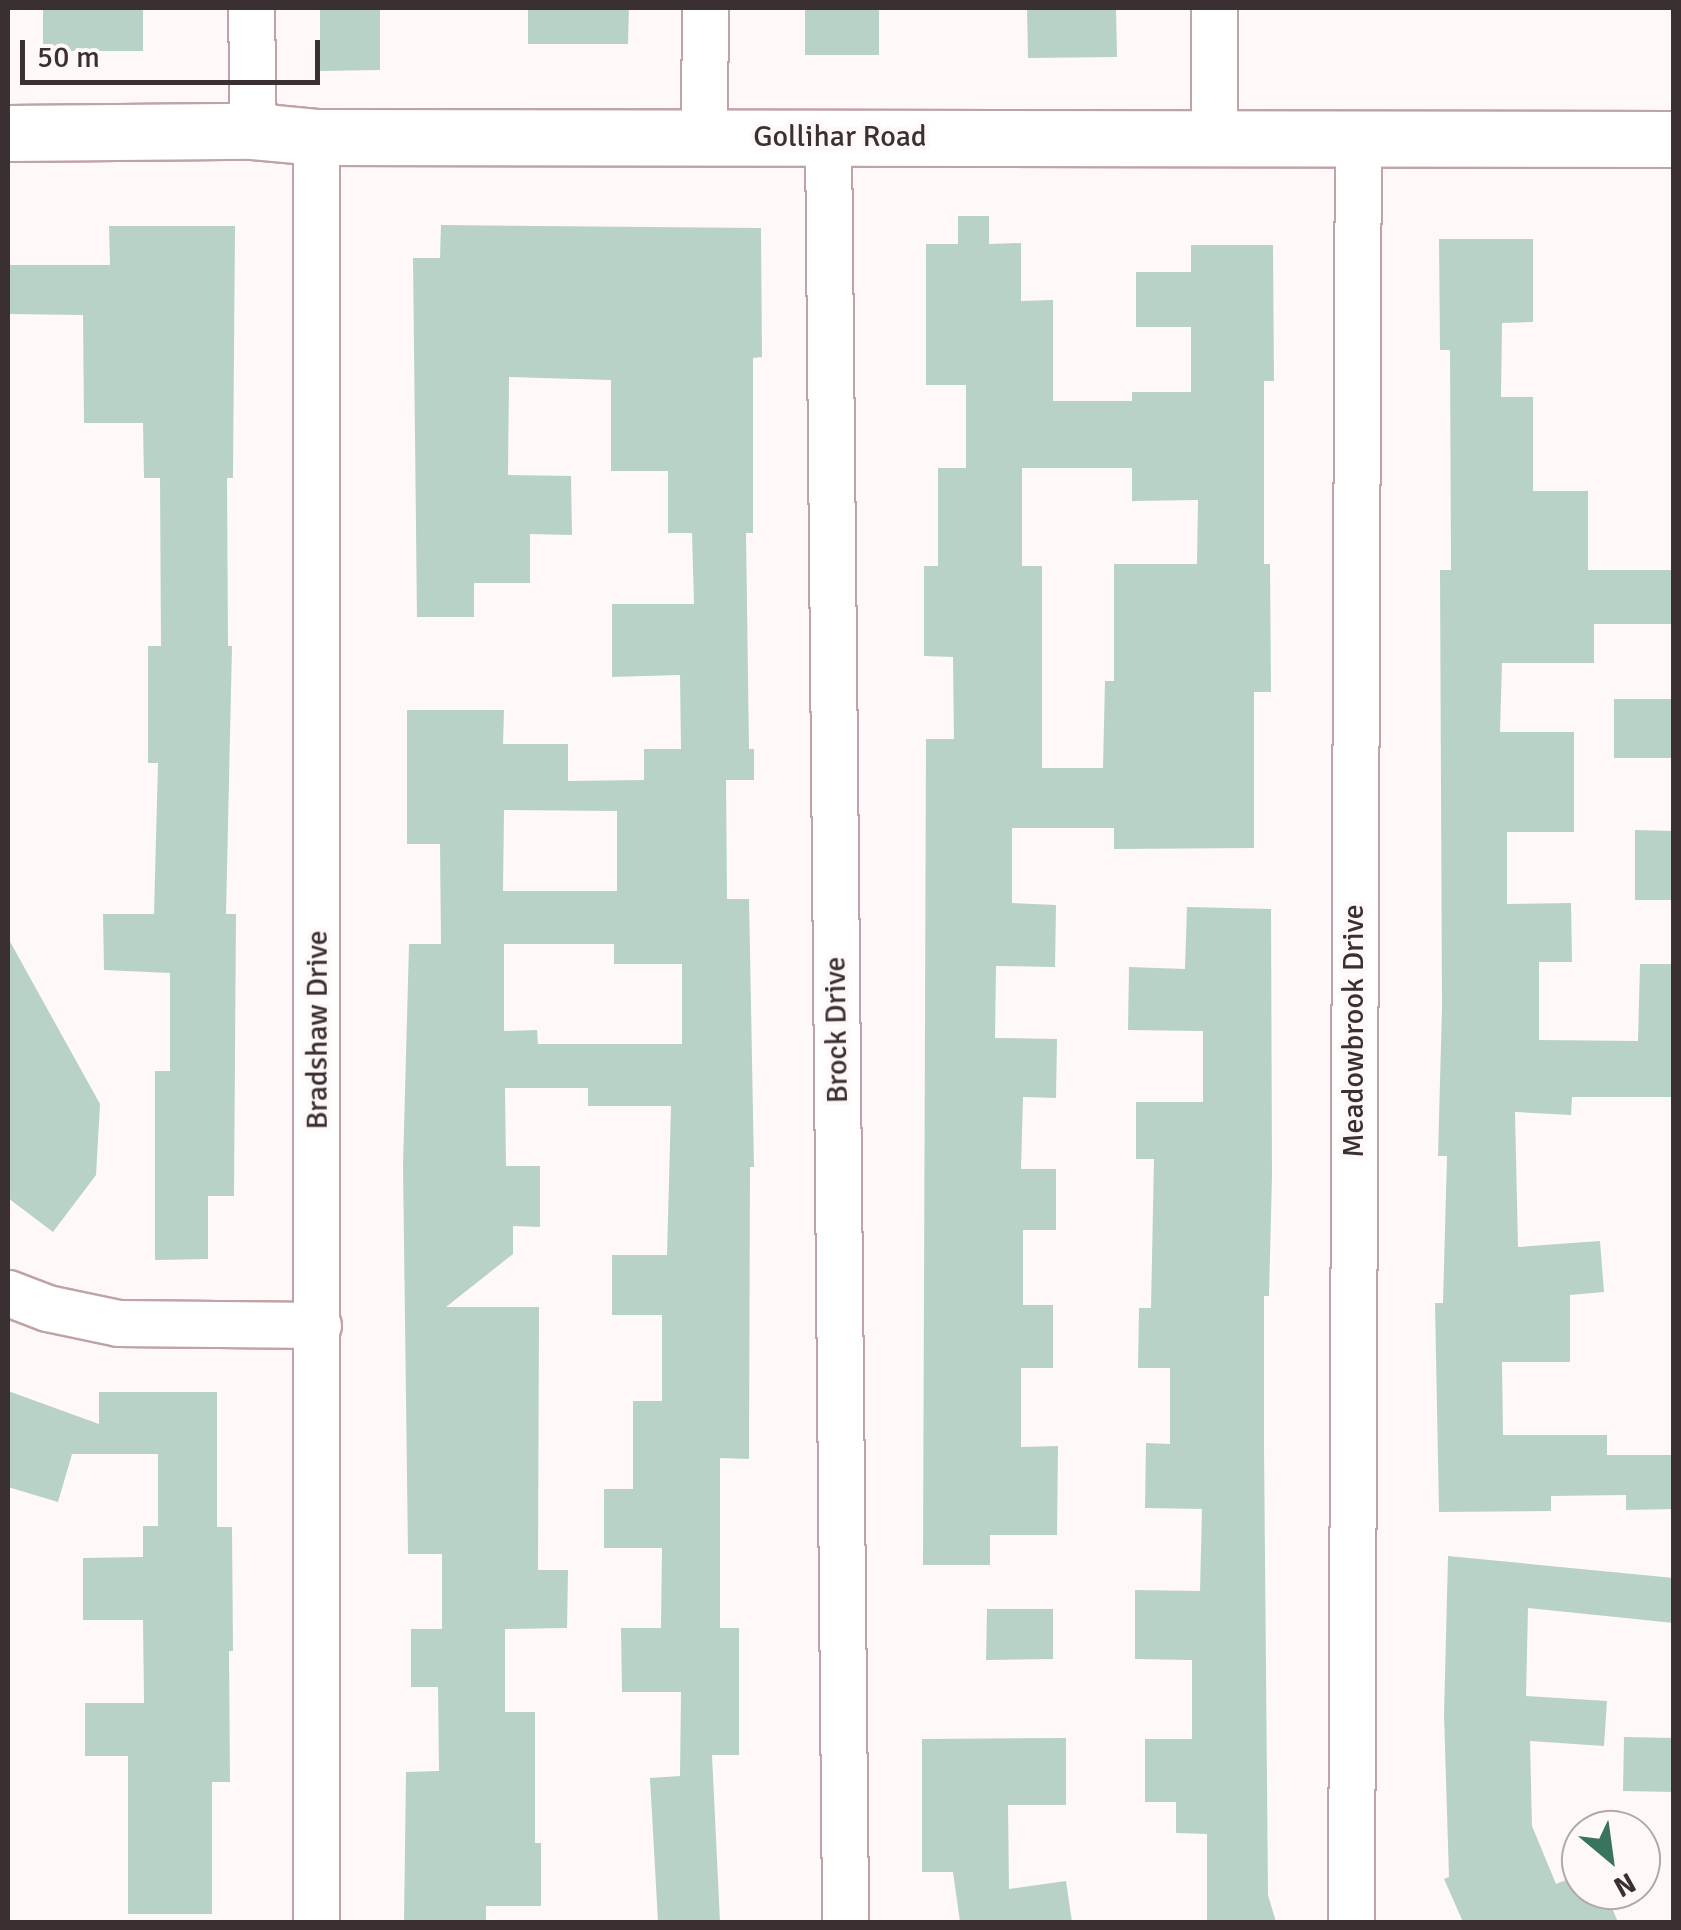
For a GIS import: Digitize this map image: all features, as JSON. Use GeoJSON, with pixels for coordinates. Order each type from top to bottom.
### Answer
{"type":"FeatureCollection","features":[{"type":"Feature","properties":{"kind":"street"},"geometry":{"type":"LineString","coordinates":[[251,8],[253,131]]}},
{"type":"Feature","properties":{"kind":"street"},"geometry":{"type":"LineString","coordinates":[[704,136],[705,8]]}},
{"type":"Feature","properties":{"kind":"street"},"geometry":{"type":"LineString","coordinates":[[1214,8],[1214,138]]}},
{"type":"Feature","properties":{"kind":"street","name":"Gollihar Road"},"geometry":{"type":"LineString","coordinates":[[8,132],[253,131],[316,138],[1674,139]]}},
{"type":"Feature","properties":{"kind":"street","name":"Brock Drive"},"geometry":{"type":"LineString","coordinates":[[828,136],[845,1922]]}},
{"type":"Feature","properties":{"kind":"street","name":"Bradshaw Drive"},"geometry":{"type":"LineString","coordinates":[[316,138],[316,1922]]}},
{"type":"Feature","properties":{"kind":"street","name":"Meadowbrook Drive"},"geometry":{"type":"LineString","coordinates":[[1351,1922],[1358,138]]}},
{"type":"Feature","properties":{"kind":"street"},"geometry":{"type":"LineString","coordinates":[[8,1293],[46,1308],[118,1324],[318,1326]]}},
{"type":"Feature","properties":{"kind":"building"},"geometry":{"type":"Polygon","coordinates":[[[43,8],[143,8],[143,51],[43,51],[43,8]]]}},
{"type":"Feature","properties":{"kind":"building"},"geometry":{"type":"Polygon","coordinates":[[[320,8],[380,8],[380,70],[320,71],[320,8]]]}},
{"type":"Feature","properties":{"kind":"building"},"geometry":{"type":"Polygon","coordinates":[[[528,8],[629,8],[628,44],[528,44],[528,8]]]}},
{"type":"Feature","properties":{"kind":"building"},"geometry":{"type":"Polygon","coordinates":[[[805,8],[879,8],[879,55],[805,55],[805,8]]]}},
{"type":"Feature","properties":{"kind":"building"},"geometry":{"type":"Polygon","coordinates":[[[1027,8],[1116,8],[1117,57],[1028,58],[1027,8]]]}},
{"type":"Feature","properties":{"kind":"building"},"geometry":{"type":"Polygon","coordinates":[[[958,216],[989,216],[989,244],[1021,243],[1021,301],[1053,300],[1053,401],[1132,401],[1132,392],[1191,392],[1191,327],[1136,327],[1136,272],[1191,272],[1191,245],[1273,245],[1274,381],[1264,381],[1264,564],[1270,564],[1271,692],[1254,692],[1254,848],[1114,849],[1114,828],[1012,828],[1012,903],[1056,905],[1055,967],[996,966],[995,1038],[1057,1039],[1056,1098],[1023,1097],[1021,1169],[1056,1169],[1056,1230],[1023,1230],[1023,1305],[1053,1305],[1053,1368],[1021,1368],[1021,1447],[1058,1446],[1057,1535],[990,1535],[990,1565],[923,1565],[926,739],[954,739],[953,657],[924,656],[924,566],[938,566],[938,468],[966,468],[966,385],[926,385],[926,244],[958,244],[958,216]],[[1022,468],[1022,566],[1042,566],[1042,768],[1103,768],[1105,681],[1114,681],[1114,564],[1197,564],[1198,500],[1132,501],[1132,468],[1022,468]]]}},
{"type":"Feature","properties":{"kind":"building"},"geometry":{"type":"Polygon","coordinates":[[[441,225],[761,228],[762,357],[753,358],[753,533],[746,533],[749,749],[754,749],[754,780],[726,780],[727,899],[749,899],[754,1167],[750,1167],[749,1459],[720,1458],[720,1628],[739,1628],[739,1755],[712,1755],[720,1922],[658,1922],[650,1778],[680,1776],[681,1692],[622,1692],[621,1628],[661,1628],[662,1548],[604,1548],[604,1489],[633,1489],[633,1401],[662,1401],[662,1315],[612,1315],[612,1255],[667,1255],[671,1106],[588,1106],[588,1088],[505,1088],[506,1166],[540,1166],[540,1227],[513,1226],[513,1254],[446,1307],[539,1307],[538,1570],[568,1570],[567,1628],[505,1629],[505,1712],[535,1712],[535,1843],[541,1843],[541,1906],[486,1906],[486,1922],[404,1922],[406,1772],[439,1771],[438,1687],[411,1687],[411,1629],[442,1629],[442,1554],[408,1554],[403,1166],[409,944],[441,944],[440,844],[407,844],[407,710],[504,710],[503,744],[568,744],[568,781],[644,780],[644,749],[681,749],[680,675],[612,677],[612,604],[694,604],[692,533],[668,533],[668,471],[611,471],[611,380],[509,377],[508,475],[571,476],[572,535],[530,534],[530,583],[474,583],[474,617],[417,617],[413,258],[440,258],[441,225]],[[504,810],[503,891],[617,891],[617,811],[504,810]],[[504,944],[504,1031],[537,1030],[538,1044],[682,1044],[682,964],[614,964],[614,944],[504,944]]]}},
{"type":"Feature","properties":{"kind":"building"},"geometry":{"type":"Polygon","coordinates":[[[109,226],[235,226],[233,478],[227,478],[228,646],[232,646],[226,914],[236,914],[234,1196],[208,1196],[208,1259],[155,1260],[155,1071],[170,1071],[170,973],[104,970],[103,914],[154,914],[158,763],[148,763],[148,646],[161,646],[160,478],[144,478],[143,423],[84,423],[83,315],[8,314],[8,265],[110,265],[109,226]]]}},
{"type":"Feature","properties":{"kind":"building"},"geometry":{"type":"Polygon","coordinates":[[[1439,239],[1533,239],[1533,322],[1502,323],[1501,397],[1533,397],[1533,491],[1588,491],[1588,570],[1674,570],[1674,624],[1594,624],[1594,663],[1502,663],[1500,732],[1574,732],[1574,832],[1507,832],[1507,904],[1571,903],[1572,962],[1539,962],[1539,1040],[1638,1041],[1640,964],[1674,964],[1674,1097],[1572,1097],[1571,1115],[1515,1112],[1518,1247],[1600,1241],[1604,1292],[1570,1295],[1570,1362],[1502,1362],[1503,1435],[1607,1435],[1607,1455],[1674,1455],[1674,1509],[1626,1510],[1626,1495],[1551,1496],[1551,1511],[1439,1512],[1435,1303],[1443,1303],[1447,1156],[1438,1156],[1442,1007],[1440,570],[1451,570],[1450,350],[1440,350],[1439,239]]]}},
{"type":"Feature","properties":{"kind":"building"},"geometry":{"type":"Polygon","coordinates":[[[1614,699],[1674,699],[1674,758],[1614,758],[1614,699]]]}},
{"type":"Feature","properties":{"kind":"building"},"geometry":{"type":"Polygon","coordinates":[[[1635,830],[1674,831],[1674,900],[1635,900],[1635,830]]]}},
{"type":"Feature","properties":{"kind":"building"},"geometry":{"type":"Polygon","coordinates":[[[1187,907],[1271,909],[1272,1175],[1269,1296],[1264,1296],[1264,1446],[1268,1895],[1276,1922],[1207,1922],[1207,1834],[1176,1833],[1176,1802],[1145,1802],[1145,1739],[1192,1739],[1192,1660],[1135,1659],[1135,1590],[1200,1591],[1202,1509],[1145,1508],[1146,1443],[1170,1444],[1170,1368],[1138,1368],[1139,1308],[1151,1308],[1154,1159],[1136,1159],[1136,1102],[1203,1102],[1203,1031],[1128,1030],[1129,967],[1185,969],[1187,907]]]}},
{"type":"Feature","properties":{"kind":"building"},"geometry":{"type":"Polygon","coordinates":[[[8,938],[100,1104],[96,1175],[53,1232],[8,1198],[8,938]]]}},
{"type":"Feature","properties":{"kind":"building"},"geometry":{"type":"Polygon","coordinates":[[[8,1391],[99,1424],[99,1392],[217,1392],[217,1527],[232,1527],[233,1651],[229,1651],[230,1782],[212,1782],[212,1914],[128,1914],[128,1756],[85,1756],[85,1703],[144,1703],[143,1620],[83,1620],[83,1558],[143,1557],[143,1526],[158,1526],[158,1454],[72,1454],[58,1502],[8,1487],[8,1391]]]}},
{"type":"Feature","properties":{"kind":"building"},"geometry":{"type":"Polygon","coordinates":[[[1448,1556],[1674,1578],[1674,1623],[1528,1608],[1526,1696],[1607,1701],[1604,1746],[1530,1741],[1532,1826],[1556,1884],[1561,1882],[1561,1910],[1613,1910],[1618,1922],[1463,1922],[1444,1879],[1449,1877],[1444,1715],[1448,1556]]]}},
{"type":"Feature","properties":{"kind":"building"},"geometry":{"type":"Polygon","coordinates":[[[987,1609],[1053,1609],[1053,1659],[986,1660],[987,1609]]]}},
{"type":"Feature","properties":{"kind":"building"},"geometry":{"type":"Polygon","coordinates":[[[1624,1737],[1674,1738],[1674,1792],[1623,1791],[1624,1737]]]}},
{"type":"Feature","properties":{"kind":"building"},"geometry":{"type":"Polygon","coordinates":[[[1066,1738],[1066,1805],[1008,1805],[1009,1889],[1066,1881],[1072,1922],[960,1922],[953,1872],[922,1872],[922,1739],[1066,1738]]]}}]}
